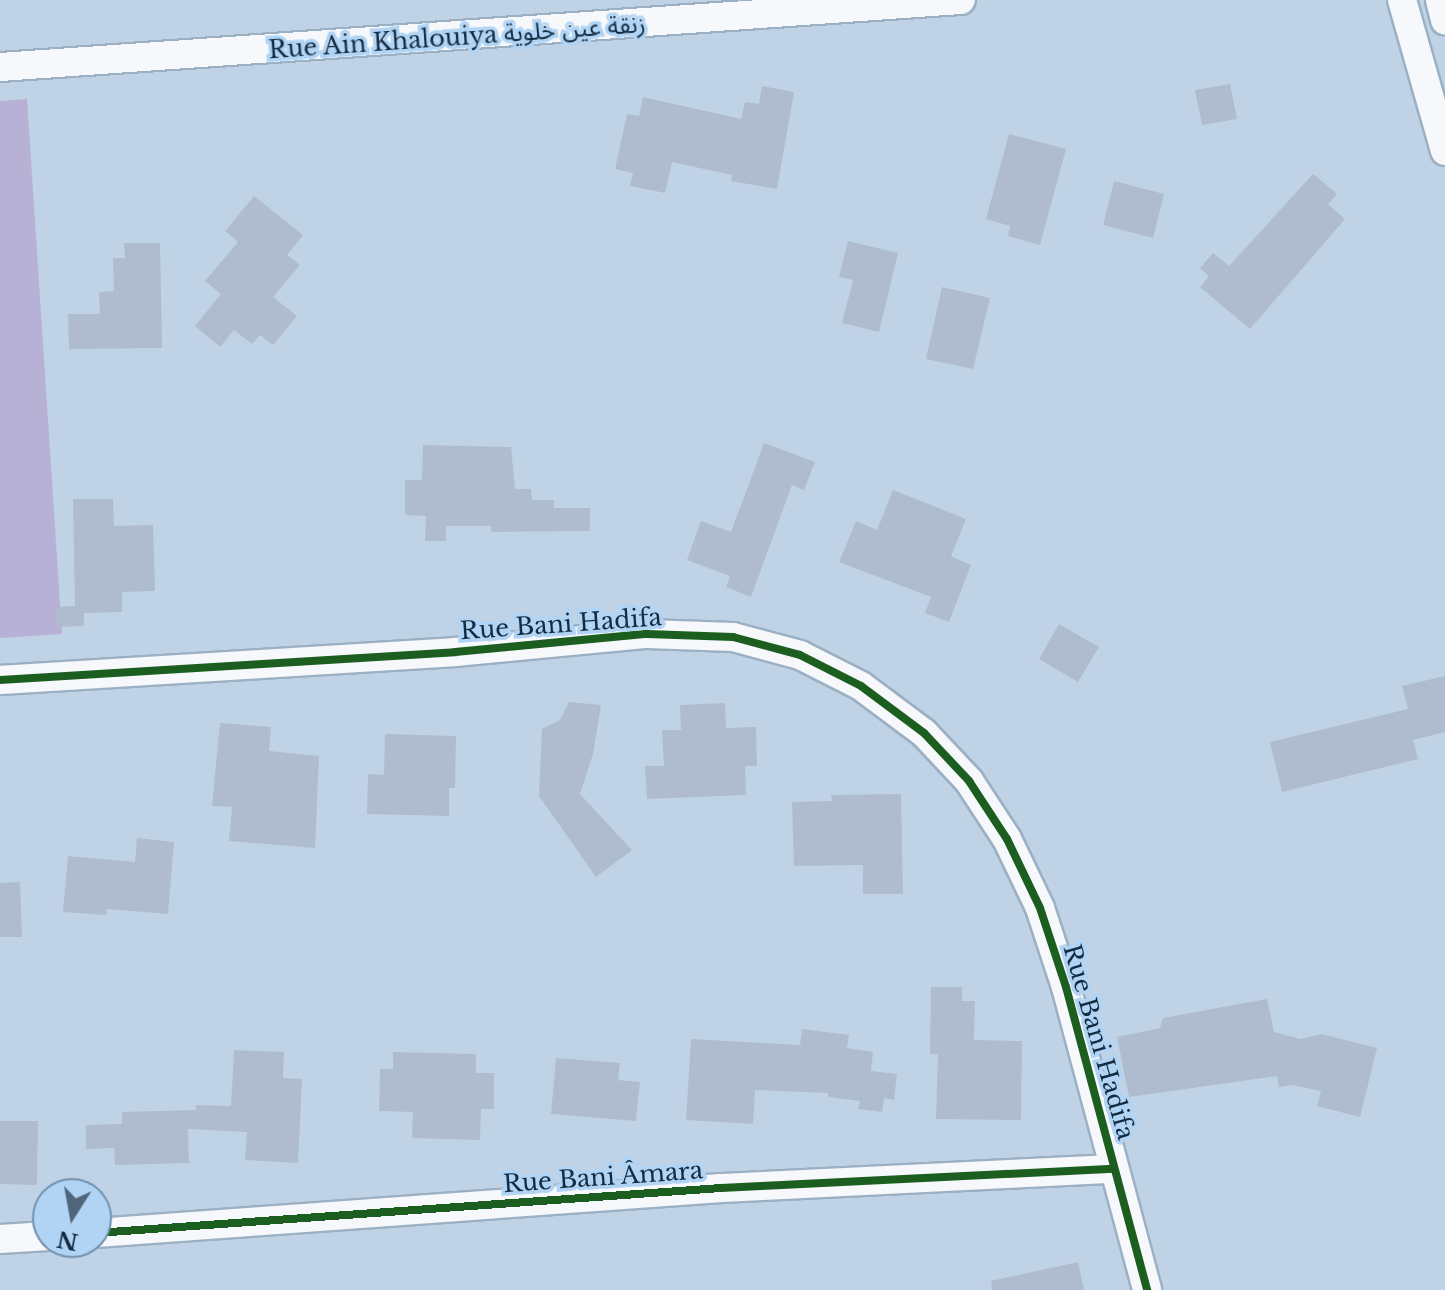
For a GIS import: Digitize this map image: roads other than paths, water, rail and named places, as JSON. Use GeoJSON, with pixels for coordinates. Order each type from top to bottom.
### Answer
{"type":"FeatureCollection","features":[{"type":"Feature","properties":{"kind":"street","name":"Rue Ain Khalouiya زنقة عين خلوية"},"geometry":{"type":"LineString","coordinates":[[0,67],[961,0]]}},
{"type":"Feature","properties":{"kind":"street"},"geometry":{"type":"LineString","coordinates":[[1402,0],[1445,151]]}},
{"type":"Feature","properties":{"kind":"street"},"geometry":{"type":"LineString","coordinates":[[1440,0],[1445,20]]}},
{"type":"Feature","properties":{"kind":"street","name":"Rue Bani Hadifa"},"geometry":{"type":"LineString","coordinates":[[0,680],[455,652],[647,634],[733,637],[800,655],[861,686],[924,733],[969,781],[1007,839],[1040,908],[1066,987],[1147,1290]]}},
{"type":"Feature","properties":{"kind":"street","name":"Rue Bani Âmara"},"geometry":{"type":"LineString","coordinates":[[112,1232],[721,1188],[1114,1169]]}},
{"type":"Feature","properties":{"kind":"street"},"geometry":{"type":"LineString","coordinates":[[0,1239],[32,1237]]}}]}
